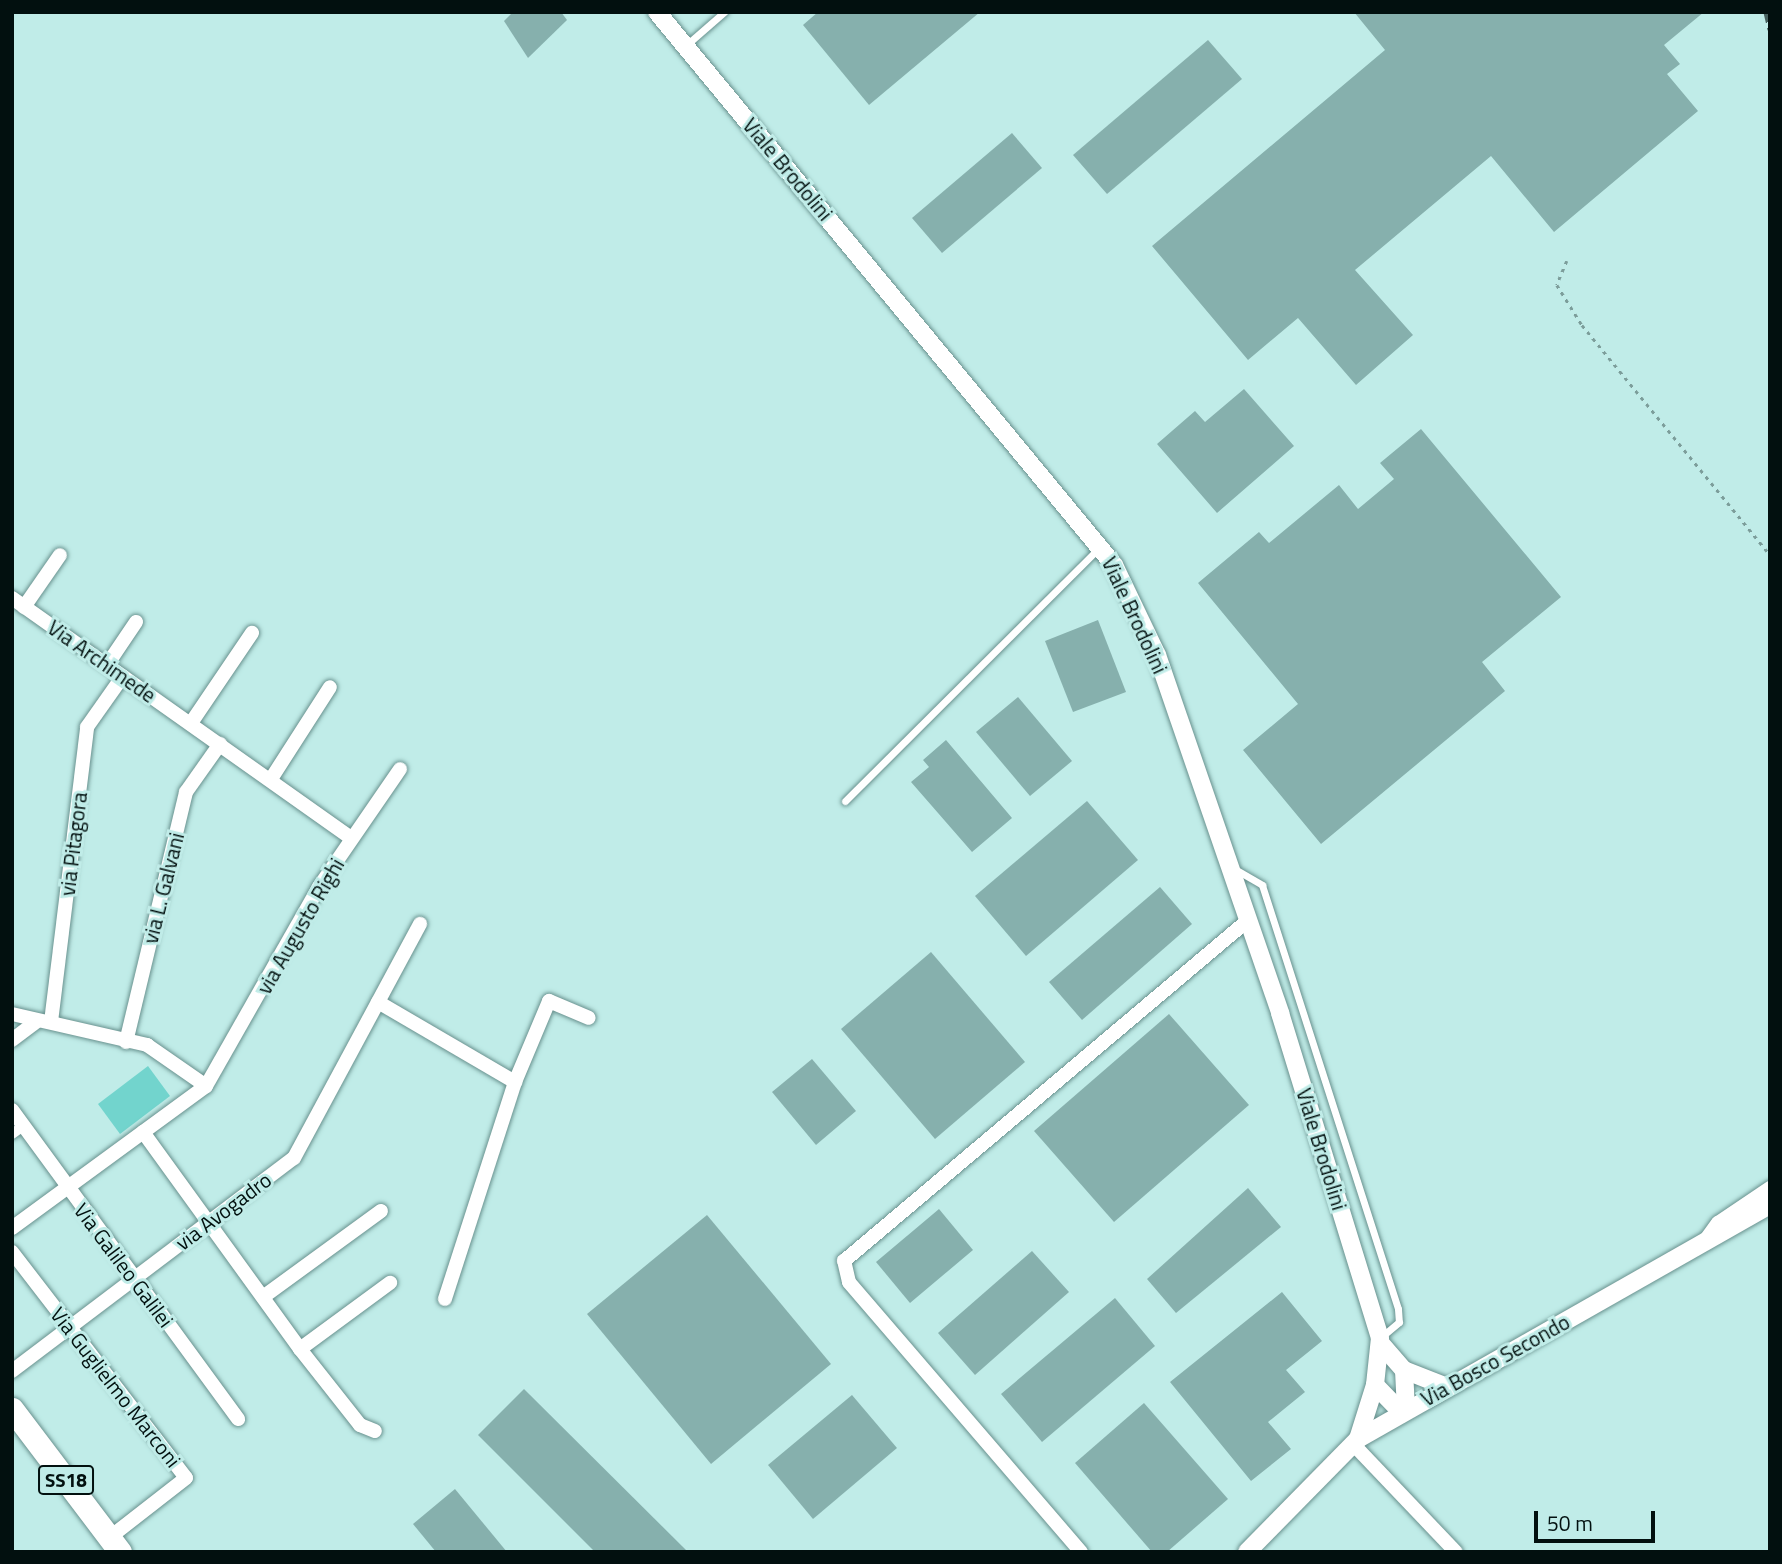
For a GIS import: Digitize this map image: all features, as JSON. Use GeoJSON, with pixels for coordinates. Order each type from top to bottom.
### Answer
{"type":"FeatureCollection","features":[{"type":"Feature","properties":{"kind":"main road","name":"SS18"},"geometry":{"type":"LineString","coordinates":[[12,1409],[114,1545]]}},
{"type":"Feature","properties":{"kind":"street","name":"Viale Brodolini"},"geometry":{"type":"LineString","coordinates":[[657,12],[1102,545],[1157,655],[1247,920],[1381,1342]]}},
{"type":"Feature","properties":{"kind":"street"},"geometry":{"type":"LineString","coordinates":[[18,603],[60,555]]}},
{"type":"Feature","properties":{"kind":"street","name":"Via Archimede"},"geometry":{"type":"LineString","coordinates":[[18,603],[351,838]]}},
{"type":"Feature","properties":{"kind":"street"},"geometry":{"type":"LineString","coordinates":[[107,665],[136,622]]}},
{"type":"Feature","properties":{"kind":"street"},"geometry":{"type":"LineString","coordinates":[[191,723],[252,633]]}},
{"type":"Feature","properties":{"kind":"street","name":"via Pitagora"},"geometry":{"type":"LineString","coordinates":[[44,1022],[87,727],[123,676]]}},
{"type":"Feature","properties":{"kind":"street"},"geometry":{"type":"LineString","coordinates":[[271,779],[330,687]]}},
{"type":"Feature","properties":{"kind":"street","name":"via L. Galvani"},"geometry":{"type":"LineString","coordinates":[[126,1042],[187,792],[220,744]]}},
{"type":"Feature","properties":{"kind":"street","name":"via Augusto Righi"},"geometry":{"type":"LineString","coordinates":[[206,1086],[351,838],[400,769]]}},
{"type":"Feature","properties":{"kind":"street"},"geometry":{"type":"LineString","coordinates":[[1081,1552],[849,1282],[844,1261],[1247,920]]}},
{"type":"Feature","properties":{"kind":"street","name":"via Avogadro"},"geometry":{"type":"LineString","coordinates":[[12,1371],[293,1158],[420,923]]}},
{"type":"Feature","properties":{"kind":"street"},"geometry":{"type":"LineString","coordinates":[[445,1299],[514,1082],[549,1001],[589,1018]]}},
{"type":"Feature","properties":{"kind":"street"},"geometry":{"type":"LineString","coordinates":[[378,1002],[514,1082]]}},
{"type":"Feature","properties":{"kind":"street"},"geometry":{"type":"LineString","coordinates":[[12,1014],[126,1042],[185,1066],[206,1086],[12,1228]]}},
{"type":"Feature","properties":{"kind":"street"},"geometry":{"type":"LineString","coordinates":[[12,1040],[44,1022]]}},
{"type":"Feature","properties":{"kind":"street","name":"Via Galileo Galilei"},"geometry":{"type":"LineString","coordinates":[[12,1110],[18,1130],[67,1188],[238,1419]]}},
{"type":"Feature","properties":{"kind":"street"},"geometry":{"type":"LineString","coordinates":[[143,1132],[300,1349],[360,1425],[375,1431]]}},
{"type":"Feature","properties":{"kind":"street"},"geometry":{"type":"LineString","coordinates":[[1703,1245],[1718,1223],[1770,1188]]}},
{"type":"Feature","properties":{"kind":"street","name":"Via Bosco Secondo"},"geometry":{"type":"LineString","coordinates":[[1247,1552],[1355,1441],[1770,1205]]}},
{"type":"Feature","properties":{"kind":"street"},"geometry":{"type":"LineString","coordinates":[[263,1297],[380,1211]]}},
{"type":"Feature","properties":{"kind":"street","name":"Via Guglielmo Marconi"},"geometry":{"type":"LineString","coordinates":[[12,1252],[186,1478],[114,1545]]}},
{"type":"Feature","properties":{"kind":"street"},"geometry":{"type":"LineString","coordinates":[[300,1349],[390,1283]]}},
{"type":"Feature","properties":{"kind":"street"},"geometry":{"type":"LineString","coordinates":[[1381,1342],[1404,1370],[1447,1387]]}},
{"type":"Feature","properties":{"kind":"street"},"geometry":{"type":"LineString","coordinates":[[1381,1342],[1375,1385],[1355,1441],[1456,1552]]}},
{"type":"Feature","properties":{"kind":"street"},"geometry":{"type":"LineString","coordinates":[[1404,1370],[1404,1411]]}},
{"type":"Feature","properties":{"kind":"street"},"geometry":{"type":"LineString","coordinates":[[1375,1385],[1404,1411]]}},
{"type":"Feature","properties":{"kind":"lane"},"geometry":{"type":"LineString","coordinates":[[685,46],[724,12]]}},
{"type":"Feature","properties":{"kind":"lane"},"geometry":{"type":"LineString","coordinates":[[845,802],[1102,545]]}},
{"type":"Feature","properties":{"kind":"lane"},"geometry":{"type":"LineString","coordinates":[[1227,865],[1262,885],[1398,1309],[1399,1322],[1381,1342]]}},
{"type":"Feature","properties":{"kind":"path"},"geometry":{"type":"LineString","coordinates":[[1567,261],[1556,274],[1558,285],[1575,315],[1770,555]]}},
{"type":"Feature","properties":{"kind":"shaded area"},"geometry":{"type":"Polygon","coordinates":[[[148,1066],[170,1096],[120,1134],[98,1104],[148,1066]]]}},
{"type":"Feature","properties":{"kind":"building"},"geometry":{"type":"Polygon","coordinates":[[[513,12],[561,12],[567,20],[528,58],[504,21],[513,12]]]}},
{"type":"Feature","properties":{"kind":"building"},"geometry":{"type":"Polygon","coordinates":[[[818,12],[980,12],[869,105],[803,25],[818,12]]]}},
{"type":"Feature","properties":{"kind":"building"},"geometry":{"type":"Polygon","coordinates":[[[1354,12],[1704,12],[1664,45],[1680,64],[1667,74],[1698,111],[1554,232],[1491,156],[1355,270],[1413,335],[1356,385],[1298,318],[1248,360],[1152,246],[1385,50],[1354,12]]]}},
{"type":"Feature","properties":{"kind":"building"},"geometry":{"type":"Polygon","coordinates":[[[1208,40],[1242,79],[1107,194],[1073,155],[1208,40]]]}},
{"type":"Feature","properties":{"kind":"building"},"geometry":{"type":"Polygon","coordinates":[[[1012,133],[1042,168],[942,253],[912,218],[1012,133]]]}},
{"type":"Feature","properties":{"kind":"building"},"geometry":{"type":"Polygon","coordinates":[[[1244,389],[1294,446],[1217,513],[1157,444],[1195,411],[1205,422],[1244,389]]]}},
{"type":"Feature","properties":{"kind":"building"},"geometry":{"type":"Polygon","coordinates":[[[1421,429],[1561,597],[1482,662],[1505,691],[1321,844],[1243,750],[1298,704],[1198,583],[1259,532],[1269,543],[1339,485],[1358,509],[1394,479],[1380,463],[1421,429]]]}},
{"type":"Feature","properties":{"kind":"building"},"geometry":{"type":"Polygon","coordinates":[[[1098,620],[1126,692],[1073,712],[1045,641],[1098,620]]]}},
{"type":"Feature","properties":{"kind":"building"},"geometry":{"type":"Polygon","coordinates":[[[1018,697],[1072,761],[1030,796],[976,732],[1018,697]]]}},
{"type":"Feature","properties":{"kind":"building"},"geometry":{"type":"Polygon","coordinates":[[[946,740],[1012,818],[972,852],[911,782],[929,767],[923,760],[946,740]]]}},
{"type":"Feature","properties":{"kind":"building"},"geometry":{"type":"Polygon","coordinates":[[[1087,801],[1138,860],[1026,956],[975,896],[1087,801]]]}},
{"type":"Feature","properties":{"kind":"building"},"geometry":{"type":"Polygon","coordinates":[[[1160,887],[1192,924],[1082,1020],[1049,982],[1160,887]]]}},
{"type":"Feature","properties":{"kind":"building"},"geometry":{"type":"Polygon","coordinates":[[[931,952],[1025,1062],[935,1139],[841,1029],[931,952]]]}},
{"type":"Feature","properties":{"kind":"building"},"geometry":{"type":"Polygon","coordinates":[[[1169,1014],[1249,1105],[1114,1222],[1034,1131],[1169,1014]]]}},
{"type":"Feature","properties":{"kind":"building"},"geometry":{"type":"Polygon","coordinates":[[[812,1059],[856,1111],[816,1145],[772,1092],[812,1059]]]}},
{"type":"Feature","properties":{"kind":"building"},"geometry":{"type":"Polygon","coordinates":[[[1248,1188],[1281,1227],[1176,1313],[1147,1279],[1248,1188]]]}},
{"type":"Feature","properties":{"kind":"building"},"geometry":{"type":"Polygon","coordinates":[[[939,1209],[973,1250],[910,1303],[876,1262],[939,1209]]]}},
{"type":"Feature","properties":{"kind":"building"},"geometry":{"type":"Polygon","coordinates":[[[707,1215],[831,1364],[711,1464],[587,1314],[707,1215]]]}},
{"type":"Feature","properties":{"kind":"building"},"geometry":{"type":"Polygon","coordinates":[[[1032,1251],[1069,1292],[975,1375],[938,1333],[1032,1251]]]}},
{"type":"Feature","properties":{"kind":"building"},"geometry":{"type":"Polygon","coordinates":[[[1282,1292],[1322,1341],[1286,1370],[1305,1392],[1268,1422],[1291,1449],[1251,1481],[1170,1382],[1282,1292]]]}},
{"type":"Feature","properties":{"kind":"building"},"geometry":{"type":"Polygon","coordinates":[[[1115,1298],[1155,1346],[1042,1442],[1001,1394],[1115,1298]]]}},
{"type":"Feature","properties":{"kind":"building"},"geometry":{"type":"Polygon","coordinates":[[[524,1389],[688,1552],[595,1552],[478,1435],[524,1389]]]}},
{"type":"Feature","properties":{"kind":"building"},"geometry":{"type":"Polygon","coordinates":[[[852,1395],[897,1448],[813,1519],[768,1465],[852,1395]]]}},
{"type":"Feature","properties":{"kind":"building"},"geometry":{"type":"Polygon","coordinates":[[[1144,1403],[1228,1499],[1167,1552],[1152,1552],[1075,1463],[1144,1403]]]}},
{"type":"Feature","properties":{"kind":"building"},"geometry":{"type":"Polygon","coordinates":[[[455,1489],[507,1552],[436,1552],[413,1524],[455,1489]]]}},
{"type":"Feature","properties":{"kind":"railway"},"geometry":{"type":"LineString","coordinates":[[1766,12],[1770,30]]}}]}
